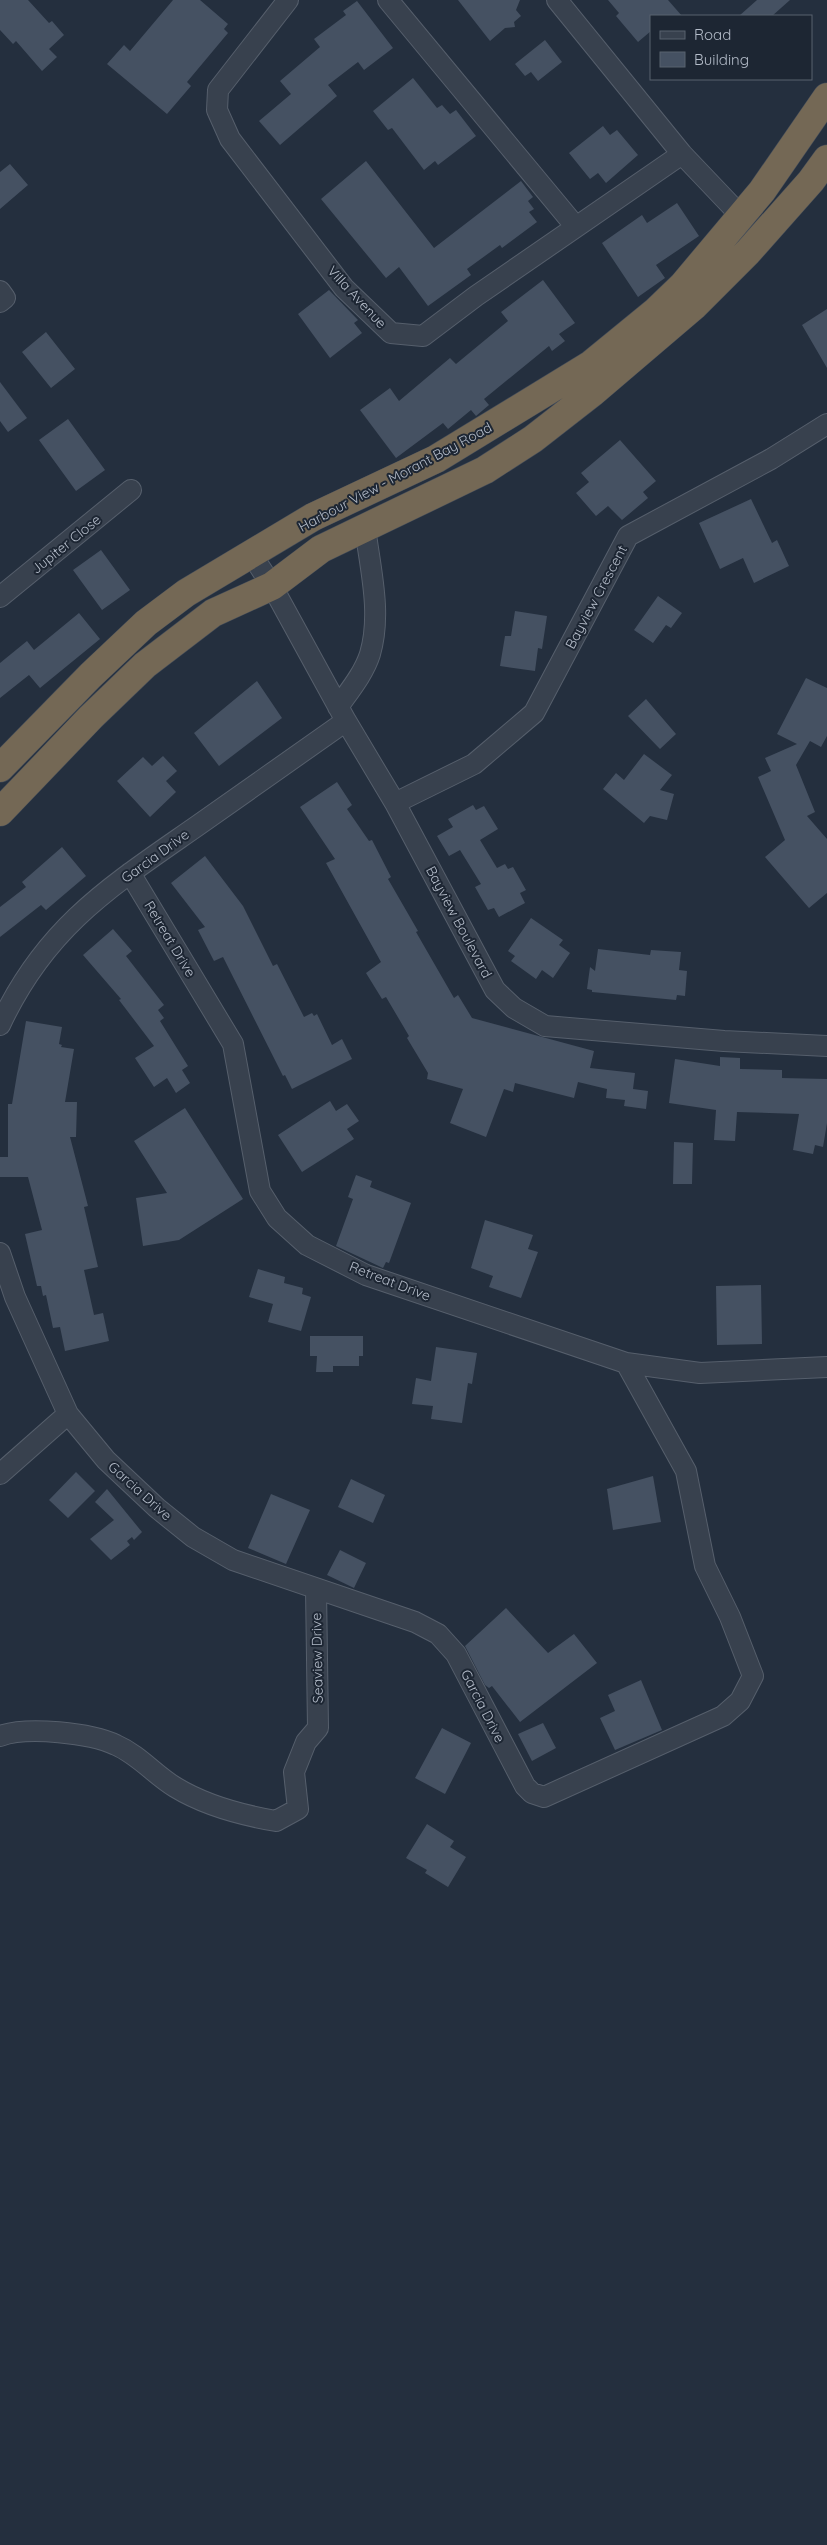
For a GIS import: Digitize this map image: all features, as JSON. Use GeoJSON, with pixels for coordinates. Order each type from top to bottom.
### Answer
{"type":"FeatureCollection","features":[{"type":"Feature","properties":{"kind":"highway","name":"Harbour View - Morant Bay Road"},"geometry":{"type":"LineString","coordinates":[[0,768],[91,675],[146,623],[186,593],[313,518],[436,459],[590,366],[656,311],[683,285],[783,162],[827,96]]}},
{"type":"Feature","properties":{"kind":"highway"},"geometry":{"type":"LineString","coordinates":[[804,130],[827,148]]}},
{"type":"Feature","properties":{"kind":"highway","name":"Harbour View - Morant Bay Road"},"geometry":{"type":"LineString","coordinates":[[0,812],[91,717],[145,665],[214,613],[272,586],[321,549],[485,470],[533,439],[592,393],[694,306],[735,266],[811,182],[827,159]]}},
{"type":"Feature","properties":{"kind":"street","name":"Villa Avenue"},"geometry":{"type":"LineString","coordinates":[[288,0],[218,90],[217,110],[230,140],[344,288],[390,334],[423,336],[682,154]]}},
{"type":"Feature","properties":{"kind":"street"},"geometry":{"type":"LineString","coordinates":[[388,0],[576,227]]}},
{"type":"Feature","properties":{"kind":"street"},"geometry":{"type":"LineString","coordinates":[[556,0],[682,154],[741,216]]}},
{"type":"Feature","properties":{"kind":"street"},"geometry":{"type":"LineString","coordinates":[[0,292],[5,298],[0,302]]}},
{"type":"Feature","properties":{"kind":"street","name":"Bayview Crescent"},"geometry":{"type":"LineString","coordinates":[[395,803],[474,764],[534,713],[628,536],[771,459],[827,424]]}},
{"type":"Feature","properties":{"kind":"street","name":"Jupiter Close"},"geometry":{"type":"LineString","coordinates":[[0,597],[131,490]]}},
{"type":"Feature","properties":{"kind":"street","name":"Garcia Drive"},"geometry":{"type":"LineString","coordinates":[[0,1024],[15,992],[60,932],[80,912],[342,714],[370,654],[376,614],[365,527]]}},
{"type":"Feature","properties":{"kind":"street","name":"Bayview Boulevard"},"geometry":{"type":"LineString","coordinates":[[252,555],[272,586],[342,714],[395,803],[495,990],[514,1008],[545,1026],[724,1042],[827,1046]]}},
{"type":"Feature","properties":{"kind":"street","name":"Retreat Drive"},"geometry":{"type":"LineString","coordinates":[[130,873],[233,1044],[260,1191],[277,1218],[307,1245],[366,1275],[626,1363],[700,1373],[827,1367]]}},
{"type":"Feature","properties":{"kind":"street","name":"Garcia Drive"},"geometry":{"type":"LineString","coordinates":[[0,1253],[15,1297],[68,1414],[106,1460],[157,1508],[193,1537],[233,1560],[316,1589],[339,1594],[415,1622],[438,1634],[456,1654],[525,1786],[532,1793],[544,1797],[723,1716],[740,1701],[753,1676],[730,1617],[705,1566],[686,1470],[626,1363]]}},
{"type":"Feature","properties":{"kind":"street"},"geometry":{"type":"LineString","coordinates":[[0,1474],[68,1414]]}},
{"type":"Feature","properties":{"kind":"street","name":"Seaview Drive"},"geometry":{"type":"LineString","coordinates":[[0,1736],[46,1730],[116,1744],[150,1766],[174,1787],[206,1802],[245,1816],[276,1822],[298,1808],[294,1772],[306,1742],[318,1728],[316,1589]]}},
{"type":"Feature","properties":{"kind":"building"},"geometry":{"type":"Polygon","coordinates":[[[0,0],[28,0],[49,23],[52,21],[64,35],[49,49],[57,57],[42,71],[16,41],[13,44],[0,30],[0,0]]]}},
{"type":"Feature","properties":{"kind":"building"},"geometry":{"type":"Polygon","coordinates":[[[173,0],[200,0],[228,24],[224,29],[228,33],[187,82],[191,86],[167,114],[107,64],[124,45],[130,51],[173,0]]]}},
{"type":"Feature","properties":{"kind":"building"},"geometry":{"type":"Polygon","coordinates":[[[458,0],[520,0],[516,10],[521,16],[514,22],[515,27],[505,28],[490,41],[458,0]]]}},
{"type":"Feature","properties":{"kind":"building"},"geometry":{"type":"Polygon","coordinates":[[[608,0],[668,0],[681,15],[650,15],[650,32],[638,42],[616,16],[619,13],[608,0]]]}},
{"type":"Feature","properties":{"kind":"building"},"geometry":{"type":"Polygon","coordinates":[[[757,0],[790,0],[773,15],[740,15],[757,0]]]}},
{"type":"Feature","properties":{"kind":"building"},"geometry":{"type":"Polygon","coordinates":[[[357,1],[393,48],[364,70],[358,62],[328,85],[337,96],[280,145],[259,121],[291,94],[280,81],[320,47],[314,39],[346,15],[343,11],[357,1]]]}},
{"type":"Feature","properties":{"kind":"building"},"geometry":{"type":"Polygon","coordinates":[[[545,40],[562,62],[538,81],[531,72],[525,76],[515,64],[545,40]]]}},
{"type":"Feature","properties":{"kind":"building"},"geometry":{"type":"Polygon","coordinates":[[[413,78],[437,108],[442,105],[450,114],[456,110],[476,136],[438,165],[435,161],[424,170],[392,128],[388,130],[373,111],[413,78]]]}},
{"type":"Feature","properties":{"kind":"building"},"geometry":{"type":"Polygon","coordinates":[[[603,126],[610,135],[617,130],[638,155],[606,183],[598,173],[590,179],[569,153],[603,126]]]}},
{"type":"Feature","properties":{"kind":"building"},"geometry":{"type":"Polygon","coordinates":[[[366,161],[434,248],[521,181],[533,197],[528,201],[534,209],[529,212],[537,222],[502,248],[500,245],[467,269],[471,275],[428,306],[399,267],[386,278],[321,199],[366,161]]]}},
{"type":"Feature","properties":{"kind":"building"},"geometry":{"type":"Polygon","coordinates":[[[10,164],[28,185],[0,209],[0,172],[10,164]]]}},
{"type":"Feature","properties":{"kind":"building"},"geometry":{"type":"Polygon","coordinates":[[[677,203],[699,236],[656,265],[665,278],[638,297],[602,243],[642,215],[647,223],[677,203]]]}},
{"type":"Feature","properties":{"kind":"building"},"geometry":{"type":"Polygon","coordinates":[[[543,280],[575,323],[559,334],[565,341],[552,351],[549,346],[484,399],[489,405],[476,416],[471,410],[448,429],[443,423],[396,458],[360,410],[390,388],[399,401],[450,358],[456,364],[508,321],[501,312],[543,280]]]}},
{"type":"Feature","properties":{"kind":"building"},"geometry":{"type":"Polygon","coordinates":[[[329,290],[358,320],[354,323],[362,333],[330,358],[298,314],[329,290]]]}},
{"type":"Feature","properties":{"kind":"building"},"geometry":{"type":"Polygon","coordinates":[[[827,309],[827,368],[802,325],[827,309]]]}},
{"type":"Feature","properties":{"kind":"building"},"geometry":{"type":"Polygon","coordinates":[[[46,332],[75,369],[51,388],[22,352],[46,332]]]}},
{"type":"Feature","properties":{"kind":"building"},"geometry":{"type":"Polygon","coordinates":[[[0,382],[27,418],[8,432],[0,421],[0,382]]]}},
{"type":"Feature","properties":{"kind":"building"},"geometry":{"type":"Polygon","coordinates":[[[68,419],[105,470],[76,491],[39,440],[68,419]]]}},
{"type":"Feature","properties":{"kind":"building"},"geometry":{"type":"Polygon","coordinates":[[[620,440],[656,481],[643,492],[648,498],[622,520],[608,506],[596,516],[576,493],[589,482],[581,473],[620,440]]]}},
{"type":"Feature","properties":{"kind":"building"},"geometry":{"type":"Polygon","coordinates":[[[751,499],[772,543],[777,540],[789,566],[754,583],[743,558],[720,569],[699,523],[751,499]]]}},
{"type":"Feature","properties":{"kind":"building"},"geometry":{"type":"Polygon","coordinates":[[[101,550],[130,590],[102,610],[73,570],[101,550]]]}},
{"type":"Feature","properties":{"kind":"building"},"geometry":{"type":"Polygon","coordinates":[[[658,596],[682,613],[671,628],[666,625],[653,643],[634,630],[658,596]]]}},
{"type":"Feature","properties":{"kind":"building"},"geometry":{"type":"Polygon","coordinates":[[[515,611],[547,616],[542,649],[538,648],[535,671],[500,666],[505,636],[511,636],[515,611]]]}},
{"type":"Feature","properties":{"kind":"building"},"geometry":{"type":"Polygon","coordinates":[[[79,613],[100,639],[40,688],[29,675],[0,698],[0,663],[27,641],[34,650],[79,613]]]}},
{"type":"Feature","properties":{"kind":"building"},"geometry":{"type":"Polygon","coordinates":[[[806,678],[827,688],[827,736],[821,747],[810,741],[796,765],[815,812],[807,816],[827,839],[827,893],[809,908],[765,857],[785,840],[758,777],[771,771],[765,758],[797,744],[777,734],[806,678]]]}},
{"type":"Feature","properties":{"kind":"building"},"geometry":{"type":"Polygon","coordinates":[[[257,681],[282,718],[219,766],[194,733],[257,681]]]}},
{"type":"Feature","properties":{"kind":"building"},"geometry":{"type":"Polygon","coordinates":[[[646,699],[676,734],[660,749],[628,716],[646,699]]]}},
{"type":"Feature","properties":{"kind":"building"},"geometry":{"type":"Polygon","coordinates":[[[644,754],[672,775],[660,790],[674,794],[667,820],[650,816],[644,823],[603,789],[616,773],[624,780],[644,754]]]}},
{"type":"Feature","properties":{"kind":"building"},"geometry":{"type":"Polygon","coordinates":[[[163,756],[177,771],[166,781],[176,792],[150,817],[117,781],[143,757],[152,766],[163,756]]]}},
{"type":"Feature","properties":{"kind":"building"},"geometry":{"type":"Polygon","coordinates":[[[337,782],[352,805],[347,809],[369,841],[372,840],[391,877],[388,879],[418,931],[416,932],[454,998],[458,995],[472,1018],[594,1051],[590,1068],[635,1073],[633,1089],[648,1091],[646,1109],[624,1106],[625,1100],[606,1098],[607,1089],[578,1082],[574,1098],[515,1083],[513,1092],[504,1089],[486,1137],[450,1123],[463,1089],[427,1079],[428,1073],[407,1038],[409,1036],[386,997],[382,999],[366,973],[381,962],[326,863],[335,859],[300,807],[337,782]]]}},
{"type":"Feature","properties":{"kind":"building"},"geometry":{"type":"Polygon","coordinates":[[[473,805],[476,810],[484,806],[498,829],[480,840],[497,868],[505,864],[508,869],[513,867],[526,890],[520,893],[525,903],[499,917],[494,908],[488,910],[475,887],[481,884],[460,850],[449,856],[437,836],[453,827],[448,819],[473,805]]]}},
{"type":"Feature","properties":{"kind":"building"},"geometry":{"type":"Polygon","coordinates":[[[62,847],[86,876],[46,910],[41,905],[0,937],[0,907],[26,887],[22,882],[62,847]]]}},
{"type":"Feature","properties":{"kind":"building"},"geometry":{"type":"Polygon","coordinates":[[[205,856],[243,906],[273,966],[277,964],[304,1017],[312,1013],[314,1016],[317,1014],[332,1045],[342,1039],[352,1059],[292,1089],[285,1075],[283,1076],[223,957],[214,961],[198,930],[205,927],[171,883],[205,856]]]}},
{"type":"Feature","properties":{"kind":"building"},"geometry":{"type":"Polygon","coordinates":[[[531,918],[563,940],[559,945],[570,953],[553,978],[542,970],[536,979],[511,961],[515,956],[508,951],[531,918]]]}},
{"type":"Feature","properties":{"kind":"building"},"geometry":{"type":"Polygon","coordinates":[[[113,929],[132,951],[126,956],[164,1005],[158,1010],[164,1018],[160,1021],[188,1066],[182,1070],[190,1083],[176,1093],[167,1078],[154,1087],[135,1058],[154,1046],[119,1000],[121,999],[83,955],[113,929]]]}},
{"type":"Feature","properties":{"kind":"building"},"geometry":{"type":"Polygon","coordinates":[[[598,949],[650,955],[651,950],[681,952],[679,970],[687,971],[685,996],[677,995],[676,1000],[592,992],[592,990],[587,989],[590,967],[595,971],[598,949]]]}},
{"type":"Feature","properties":{"kind":"building"},"geometry":{"type":"Polygon","coordinates":[[[26,1021],[62,1027],[59,1044],[62,1045],[61,1047],[74,1049],[65,1102],[77,1102],[76,1137],[70,1137],[88,1206],[84,1207],[98,1267],[84,1270],[94,1315],[103,1313],[109,1341],[65,1351],[60,1327],[53,1328],[46,1295],[43,1296],[41,1286],[37,1286],[25,1234],[42,1230],[28,1177],[0,1177],[0,1157],[8,1157],[8,1104],[12,1104],[26,1021]]]}},
{"type":"Feature","properties":{"kind":"building"},"geometry":{"type":"Polygon","coordinates":[[[720,1057],[740,1058],[740,1069],[782,1070],[782,1078],[827,1079],[827,1123],[823,1147],[815,1145],[813,1154],[793,1150],[799,1114],[737,1112],[735,1141],[714,1140],[716,1110],[669,1103],[675,1059],[720,1066],[720,1057]]]}},
{"type":"Feature","properties":{"kind":"building"},"geometry":{"type":"Polygon","coordinates":[[[330,1101],[336,1111],[347,1104],[359,1121],[347,1129],[354,1139],[302,1172],[278,1135],[330,1101]]]}},
{"type":"Feature","properties":{"kind":"building"},"geometry":{"type":"Polygon","coordinates":[[[185,1108],[243,1199],[179,1240],[143,1246],[136,1198],[167,1193],[134,1141],[185,1108]]]}},
{"type":"Feature","properties":{"kind":"building"},"geometry":{"type":"Polygon","coordinates":[[[674,1142],[693,1143],[692,1184],[673,1184],[674,1142]]]}},
{"type":"Feature","properties":{"kind":"building"},"geometry":{"type":"Polygon","coordinates":[[[356,1175],[372,1181],[370,1187],[411,1203],[389,1263],[386,1262],[383,1268],[336,1246],[353,1199],[348,1197],[356,1175]]]}},
{"type":"Feature","properties":{"kind":"building"},"geometry":{"type":"Polygon","coordinates":[[[485,1220],[533,1235],[528,1249],[538,1252],[521,1298],[489,1287],[493,1276],[471,1268],[485,1220]]]}},
{"type":"Feature","properties":{"kind":"building"},"geometry":{"type":"Polygon","coordinates":[[[258,1269],[285,1277],[284,1283],[303,1288],[302,1294],[311,1297],[301,1331],[268,1322],[273,1304],[249,1297],[258,1269]]]}},
{"type":"Feature","properties":{"kind":"building"},"geometry":{"type":"Polygon","coordinates":[[[761,1285],[762,1344],[717,1345],[716,1286],[761,1285]]]}},
{"type":"Feature","properties":{"kind":"building"},"geometry":{"type":"Polygon","coordinates":[[[310,1336],[363,1336],[363,1356],[359,1356],[359,1366],[333,1366],[333,1372],[316,1372],[317,1356],[310,1356],[310,1336]]]}},
{"type":"Feature","properties":{"kind":"building"},"geometry":{"type":"Polygon","coordinates":[[[436,1347],[477,1353],[472,1384],[468,1383],[462,1423],[431,1419],[433,1406],[412,1404],[416,1378],[431,1381],[436,1347]]]}},
{"type":"Feature","properties":{"kind":"building"},"geometry":{"type":"Polygon","coordinates":[[[76,1472],[95,1491],[68,1518],[49,1500],[76,1472]]]}},
{"type":"Feature","properties":{"kind":"building"},"geometry":{"type":"Polygon","coordinates":[[[653,1476],[661,1522],[613,1530],[607,1489],[653,1476]]]}},
{"type":"Feature","properties":{"kind":"building"},"geometry":{"type":"Polygon","coordinates":[[[351,1479],[385,1495],[373,1523],[338,1507],[351,1479]]]}},
{"type":"Feature","properties":{"kind":"building"},"geometry":{"type":"Polygon","coordinates":[[[107,1489],[142,1532],[134,1540],[132,1537],[127,1541],[130,1545],[111,1560],[90,1539],[114,1520],[95,1502],[107,1489]]]}},
{"type":"Feature","properties":{"kind":"building"},"geometry":{"type":"Polygon","coordinates":[[[271,1494],[310,1510],[286,1564],[248,1548],[271,1494]]]}},
{"type":"Feature","properties":{"kind":"building"},"geometry":{"type":"Polygon","coordinates":[[[340,1550],[366,1563],[354,1588],[327,1575],[340,1550]]]}},
{"type":"Feature","properties":{"kind":"building"},"geometry":{"type":"Polygon","coordinates":[[[506,1608],[548,1653],[574,1634],[597,1663],[520,1722],[492,1686],[489,1688],[485,1685],[465,1646],[506,1608]]]}},
{"type":"Feature","properties":{"kind":"building"},"geometry":{"type":"Polygon","coordinates":[[[641,1680],[662,1730],[615,1750],[600,1718],[615,1711],[608,1695],[641,1680]]]}},
{"type":"Feature","properties":{"kind":"building"},"geometry":{"type":"Polygon","coordinates":[[[543,1723],[556,1748],[532,1761],[518,1734],[543,1723]]]}},
{"type":"Feature","properties":{"kind":"building"},"geometry":{"type":"Polygon","coordinates":[[[442,1728],[471,1743],[445,1794],[415,1778],[442,1728]]]}},
{"type":"Feature","properties":{"kind":"building"},"geometry":{"type":"Polygon","coordinates":[[[427,1824],[454,1841],[450,1847],[466,1857],[448,1887],[425,1873],[427,1870],[406,1858],[427,1824]]]}}]}
